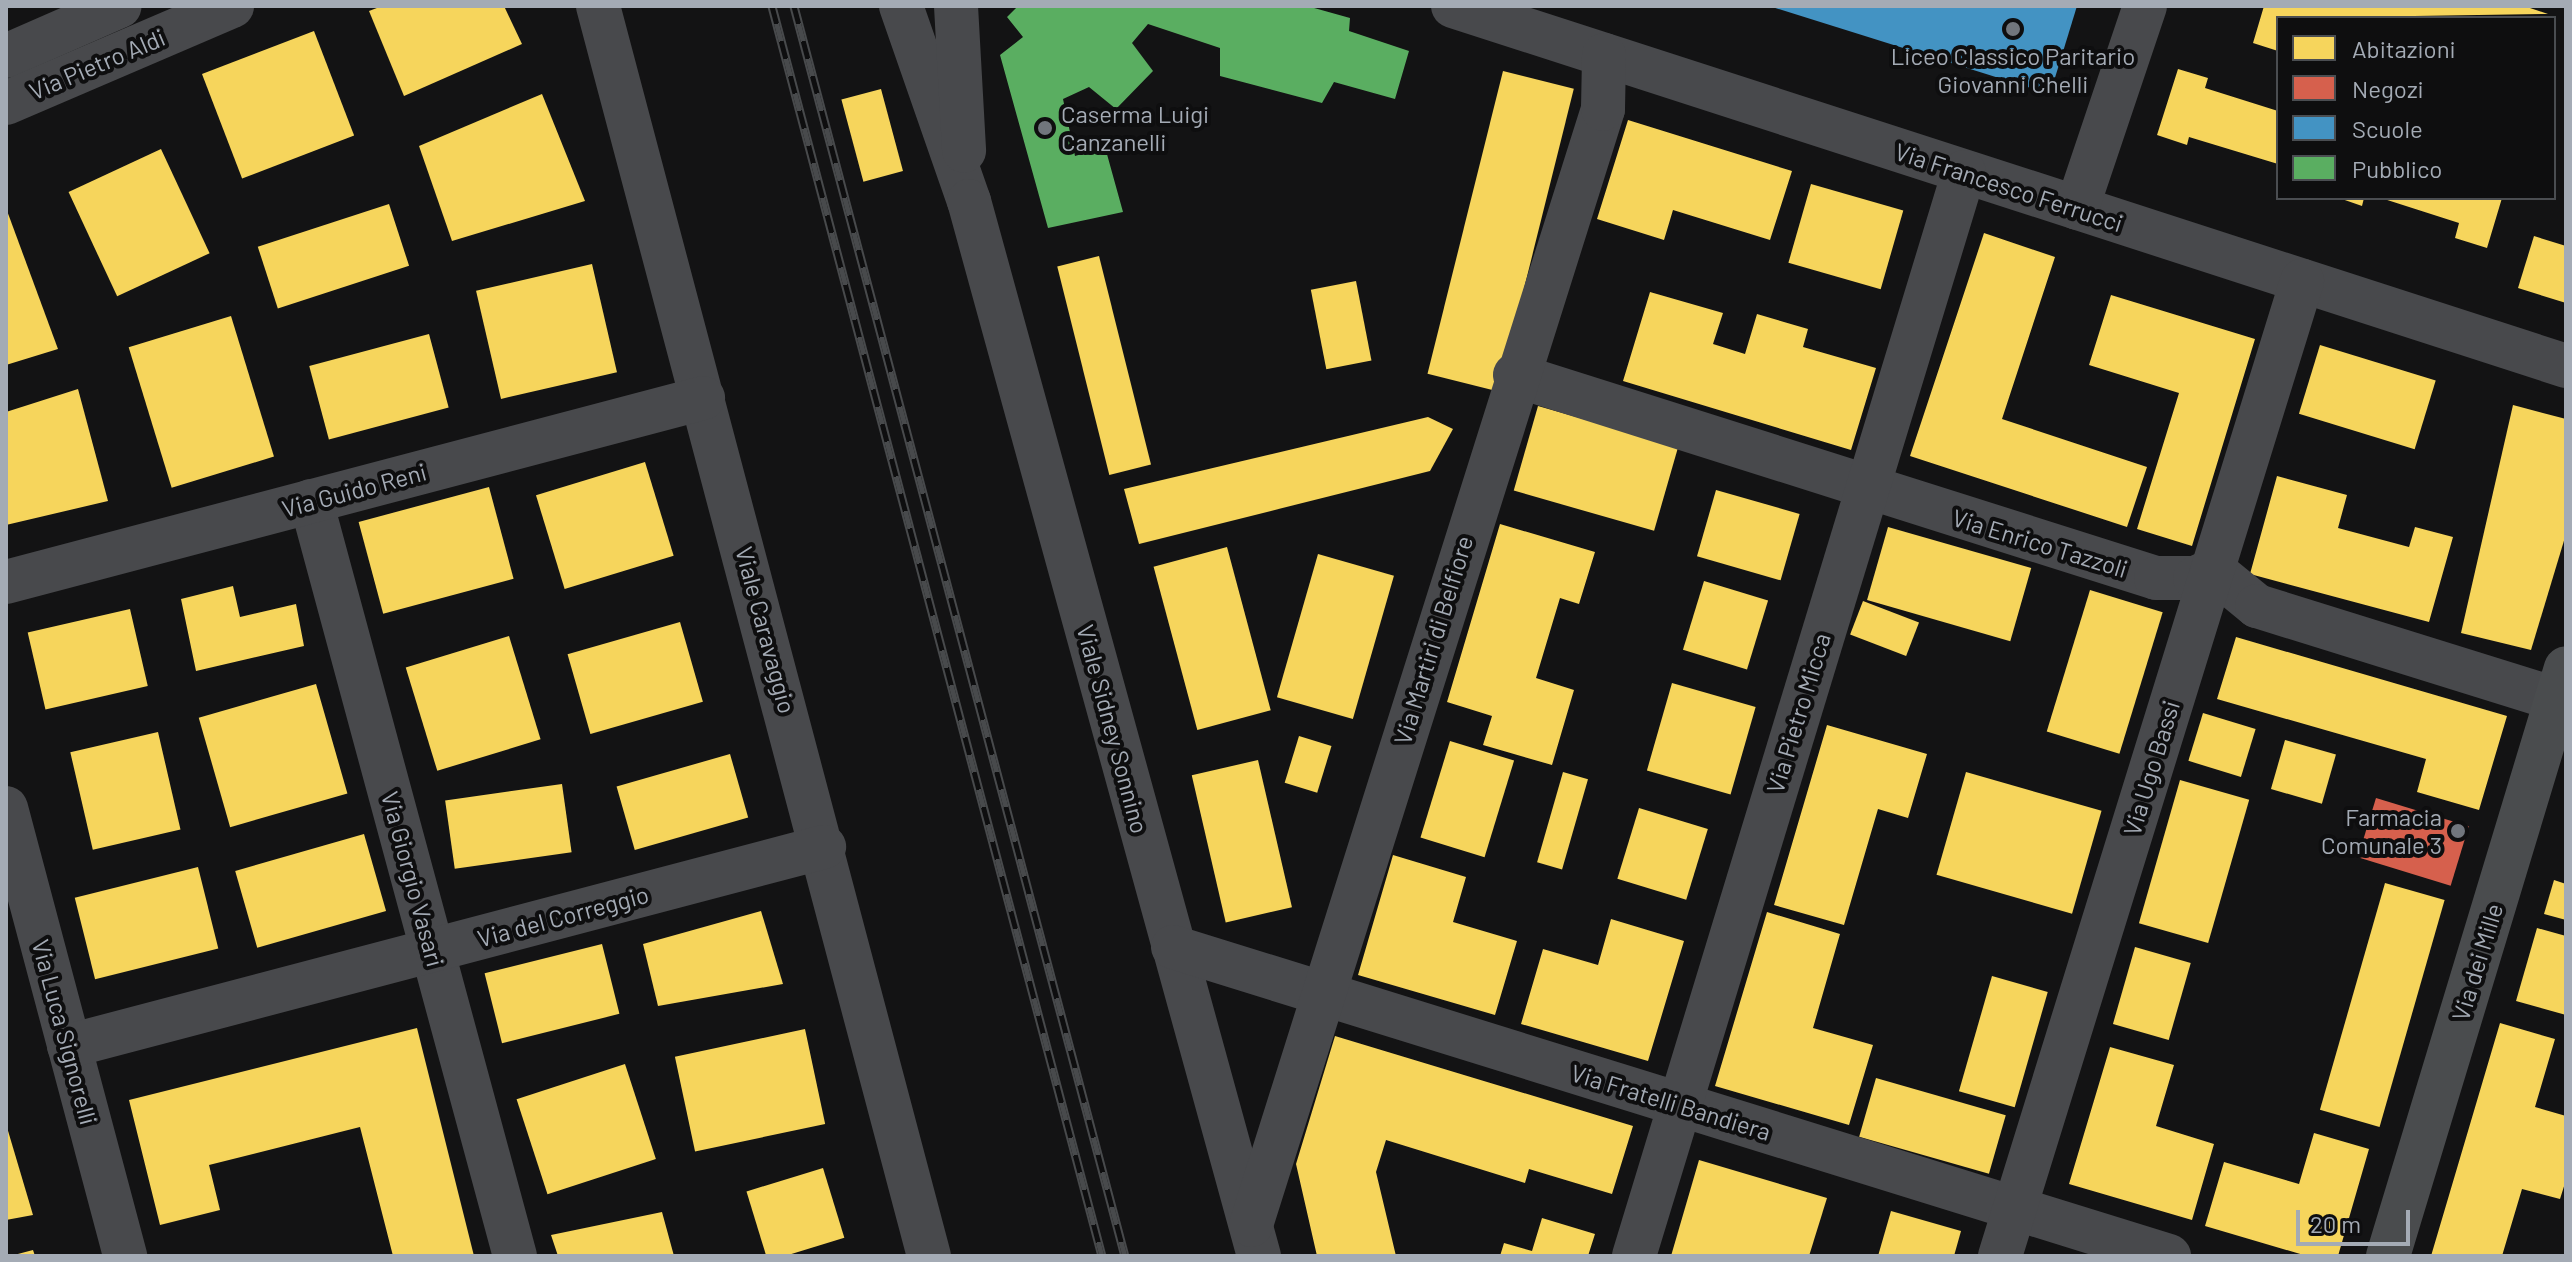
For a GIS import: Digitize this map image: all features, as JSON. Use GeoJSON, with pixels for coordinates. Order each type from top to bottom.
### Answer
{"type":"FeatureCollection","features":[{"type":"Feature","properties":{"kind":"main road","name":"Via dei Mille"},"geometry":{"type":"LineString","coordinates":[[2388,1256],[2563,689]]}},
{"type":"Feature","properties":{"kind":"street","name":"Via Pietro Aldi"},"geometry":{"type":"LineString","coordinates":[[6,56],[120,6]]}},
{"type":"Feature","properties":{"kind":"street","name":"Via Pietro Aldi"},"geometry":{"type":"LineString","coordinates":[[6,103],[232,6]]}},
{"type":"Feature","properties":{"kind":"street","name":"Viale Caravaggio"},"geometry":{"type":"LineString","coordinates":[[598,6],[824,847],[929,1256]]}},
{"type":"Feature","properties":{"kind":"street","name":"Viale Sidney Sonnino"},"geometry":{"type":"LineString","coordinates":[[901,6],[969,201],[1255,1240]]}},
{"type":"Feature","properties":{"kind":"street","name":"Viale Sidney Sonnino"},"geometry":{"type":"LineString","coordinates":[[956,6],[969,201]]}},
{"type":"Feature","properties":{"kind":"street","name":"Via Francesco Ferrucci"},"geometry":{"type":"LineString","coordinates":[[1453,6],[2566,366]]}},
{"type":"Feature","properties":{"kind":"street"},"geometry":{"type":"LineString","coordinates":[[2077,208],[2145,6]]}},
{"type":"Feature","properties":{"kind":"street","name":"Via Martiri di Belfiore"},"geometry":{"type":"LineString","coordinates":[[1255,1240],[1323,994],[1515,375],[1603,109],[1604,55]]}},
{"type":"Feature","properties":{"kind":"street","name":"Via Pietro Micca"},"geometry":{"type":"LineString","coordinates":[[1634,1256],[1964,172]]}},
{"type":"Feature","properties":{"kind":"street","name":"Via Ugo Bassi"},"geometry":{"type":"LineString","coordinates":[[2000,1256],[2302,281]]}},
{"type":"Feature","properties":{"kind":"street","name":"Via Enrico Tazzoli"},"geometry":{"type":"LineString","coordinates":[[1515,375],[1865,491],[2156,578],[2195,578],[2213,570]]}},
{"type":"Feature","properties":{"kind":"street","name":"Via Guido Reni"},"geometry":{"type":"LineString","coordinates":[[6,582],[703,398]]}},
{"type":"Feature","properties":{"kind":"street","name":"Via Giorgio Vasari"},"geometry":{"type":"LineString","coordinates":[[311,501],[515,1256]]}},
{"type":"Feature","properties":{"kind":"street"},"geometry":{"type":"LineString","coordinates":[[2213,570],[2257,606],[2563,689]]}},
{"type":"Feature","properties":{"kind":"street","name":"Via Luca Signorelli"},"geometry":{"type":"LineString","coordinates":[[6,808],[125,1256]]}},
{"type":"Feature","properties":{"kind":"street","name":"Via del Correggio"},"geometry":{"type":"LineString","coordinates":[[69,1046],[824,847]]}},
{"type":"Feature","properties":{"kind":"street","name":"Via Fratelli Bandiera"},"geometry":{"type":"LineString","coordinates":[[1173,947],[2169,1256]]}},
{"type":"Feature","properties":{"kind":"building: Abitazioni"},"geometry":{"type":"Polygon","coordinates":[[[382,6],[504,6],[522,44],[404,96],[369,11],[382,6]]]}},
{"type":"Feature","properties":{"kind":"building: Abitazioni"},"geometry":{"type":"Polygon","coordinates":[[[2264,6],[2524,6],[2548,14],[2276,16],[2276,50],[2253,43],[2264,6]]]}},
{"type":"Feature","properties":{"kind":"building: Abitazioni"},"geometry":{"type":"Polygon","coordinates":[[[314,31],[354,136],[242,179],[202,74],[314,31]]]}},
{"type":"Feature","properties":{"kind":"building: Abitazioni"},"geometry":{"type":"Polygon","coordinates":[[[2178,69],[2208,78],[2205,88],[2276,110],[2276,163],[2189,137],[2187,145],[2157,135],[2178,69]]]}},
{"type":"Feature","properties":{"kind":"building: Abitazioni"},"geometry":{"type":"Polygon","coordinates":[[[1503,71],[1574,89],[1498,391],[1428,374],[1503,71]]]}},
{"type":"Feature","properties":{"kind":"building: Abitazioni"},"geometry":{"type":"Polygon","coordinates":[[[881,89],[903,171],[863,182],[841,100],[881,89]]]}},
{"type":"Feature","properties":{"kind":"building: Abitazioni"},"geometry":{"type":"Polygon","coordinates":[[[542,94],[585,201],[452,241],[419,146],[542,94]]]}},
{"type":"Feature","properties":{"kind":"building: Abitazioni"},"geometry":{"type":"Polygon","coordinates":[[[1628,120],[1792,171],[1770,240],[1673,210],[1664,240],[1597,219],[1628,120]]]}},
{"type":"Feature","properties":{"kind":"building: Abitazioni"},"geometry":{"type":"Polygon","coordinates":[[[161,149],[210,253],[117,296],[69,192],[161,149]]]}},
{"type":"Feature","properties":{"kind":"building: Abitazioni"},"geometry":{"type":"Polygon","coordinates":[[[1811,184],[1903,210],[1881,289],[1788,263],[1811,184]]]}},
{"type":"Feature","properties":{"kind":"building: Abitazioni"},"geometry":{"type":"Polygon","coordinates":[[[2345,200],[2364,200],[2362,206],[2345,200]]]}},
{"type":"Feature","properties":{"kind":"building: Abitazioni"},"geometry":{"type":"Polygon","coordinates":[[[2387,200],[2501,200],[2487,248],[2455,238],[2459,223],[2387,200]]]}},
{"type":"Feature","properties":{"kind":"building: Abitazioni"},"geometry":{"type":"Polygon","coordinates":[[[389,204],[409,266],[278,308],[258,247],[389,204]]]}},
{"type":"Feature","properties":{"kind":"building: Abitazioni"},"geometry":{"type":"Polygon","coordinates":[[[6,208],[58,349],[6,365],[6,208]]]}},
{"type":"Feature","properties":{"kind":"building: Abitazioni"},"geometry":{"type":"Polygon","coordinates":[[[1984,233],[2055,257],[2002,419],[2147,467],[2127,527],[1910,456],[1984,233]]]}},
{"type":"Feature","properties":{"kind":"building: Abitazioni"},"geometry":{"type":"Polygon","coordinates":[[[2534,236],[2566,246],[2566,303],[2518,288],[2534,236]]]}},
{"type":"Feature","properties":{"kind":"building: Abitazioni"},"geometry":{"type":"Polygon","coordinates":[[[1099,256],[1151,465],[1109,475],[1057,266],[1099,256]]]}},
{"type":"Feature","properties":{"kind":"building: Abitazioni"},"geometry":{"type":"Polygon","coordinates":[[[592,264],[617,372],[501,399],[476,291],[592,264]]]}},
{"type":"Feature","properties":{"kind":"building: Abitazioni"},"geometry":{"type":"Polygon","coordinates":[[[1356,281],[1371,361],[1326,369],[1311,290],[1356,281]]]}},
{"type":"Feature","properties":{"kind":"building: Abitazioni"},"geometry":{"type":"Polygon","coordinates":[[[1650,292],[1723,313],[1713,344],[1745,354],[1757,314],[1808,329],[1803,347],[1876,368],[1851,450],[1623,381],[1650,292]]]}},
{"type":"Feature","properties":{"kind":"building: Abitazioni"},"geometry":{"type":"Polygon","coordinates":[[[2111,295],[2255,339],[2192,546],[2137,529],[2179,393],[2089,365],[2111,295]]]}},
{"type":"Feature","properties":{"kind":"building: Abitazioni"},"geometry":{"type":"Polygon","coordinates":[[[231,316],[274,457],[172,488],[129,347],[231,316]]]}},
{"type":"Feature","properties":{"kind":"building: Abitazioni"},"geometry":{"type":"Polygon","coordinates":[[[429,334],[449,407],[329,440],[309,366],[429,334]]]}},
{"type":"Feature","properties":{"kind":"building: Abitazioni"},"geometry":{"type":"Polygon","coordinates":[[[2320,345],[2436,380],[2415,449],[2299,414],[2320,345]]]}},
{"type":"Feature","properties":{"kind":"building: Abitazioni"},"geometry":{"type":"Polygon","coordinates":[[[78,389],[108,501],[6,525],[6,412],[78,389]]]}},
{"type":"Feature","properties":{"kind":"building: Abitazioni"},"geometry":{"type":"Polygon","coordinates":[[[2513,405],[2566,419],[2566,534],[2531,650],[2461,633],[2513,405]]]}},
{"type":"Feature","properties":{"kind":"building: Abitazioni"},"geometry":{"type":"Polygon","coordinates":[[[1538,406],[1678,446],[1654,531],[1514,491],[1538,406]]]}},
{"type":"Feature","properties":{"kind":"building: Abitazioni"},"geometry":{"type":"Polygon","coordinates":[[[1428,417],[1453,429],[1430,471],[1139,544],[1124,489],[1428,417]]]}},
{"type":"Feature","properties":{"kind":"building: Abitazioni"},"geometry":{"type":"Polygon","coordinates":[[[645,462],[674,556],[565,589],[536,495],[645,462]]]}},
{"type":"Feature","properties":{"kind":"building: Abitazioni"},"geometry":{"type":"Polygon","coordinates":[[[2277,476],[2347,495],[2338,528],[2409,547],[2415,527],[2453,537],[2429,622],[2250,574],[2277,476]]]}},
{"type":"Feature","properties":{"kind":"building: Abitazioni"},"geometry":{"type":"Polygon","coordinates":[[[489,487],[514,579],[383,614],[359,522],[489,487]]]}},
{"type":"Feature","properties":{"kind":"building: Abitazioni"},"geometry":{"type":"Polygon","coordinates":[[[1716,490],[1800,514],[1781,580],[1697,556],[1716,490]]]}},
{"type":"Feature","properties":{"kind":"building: Abitazioni"},"geometry":{"type":"Polygon","coordinates":[[[1500,524],[1595,552],[1579,604],[1560,598],[1536,678],[1574,690],[1552,765],[1483,745],[1492,716],[1447,702],[1500,524]]]}},
{"type":"Feature","properties":{"kind":"building: Abitazioni"},"geometry":{"type":"Polygon","coordinates":[[[1888,527],[2031,568],[2010,641],[1867,600],[1888,527]]]}},
{"type":"Feature","properties":{"kind":"building: Abitazioni"},"geometry":{"type":"Polygon","coordinates":[[[1227,547],[1271,710],[1197,730],[1154,567],[1227,547]]]}},
{"type":"Feature","properties":{"kind":"building: Abitazioni"},"geometry":{"type":"Polygon","coordinates":[[[1318,554],[1394,576],[1353,719],[1277,697],[1318,554]]]}},
{"type":"Feature","properties":{"kind":"building: Abitazioni"},"geometry":{"type":"Polygon","coordinates":[[[1704,581],[1768,601],[1747,669],[1683,650],[1704,581]]]}},
{"type":"Feature","properties":{"kind":"building: Abitazioni"},"geometry":{"type":"Polygon","coordinates":[[[233,586],[240,617],[296,604],[304,646],[196,671],[181,599],[233,586]]]}},
{"type":"Feature","properties":{"kind":"building: Abitazioni"},"geometry":{"type":"Polygon","coordinates":[[[2090,590],[2163,612],[2119,754],[2047,732],[2090,590]]]}},
{"type":"Feature","properties":{"kind":"building: Abitazioni"},"geometry":{"type":"Polygon","coordinates":[[[1863,601],[1919,623],[1906,656],[1850,635],[1863,601]]]}},
{"type":"Feature","properties":{"kind":"building: Abitazioni"},"geometry":{"type":"Polygon","coordinates":[[[130,609],[148,686],[45,710],[28,633],[130,609]]]}},
{"type":"Feature","properties":{"kind":"building: Abitazioni"},"geometry":{"type":"Polygon","coordinates":[[[680,622],[703,702],[590,734],[568,654],[680,622]]]}},
{"type":"Feature","properties":{"kind":"building: Abitazioni"},"geometry":{"type":"Polygon","coordinates":[[[509,636],[541,739],[437,771],[406,668],[509,636]]]}},
{"type":"Feature","properties":{"kind":"building: Abitazioni"},"geometry":{"type":"Polygon","coordinates":[[[2236,637],[2507,716],[2479,810],[2417,792],[2426,759],[2217,699],[2236,637]]]}},
{"type":"Feature","properties":{"kind":"building: Abitazioni"},"geometry":{"type":"Polygon","coordinates":[[[1672,683],[1756,707],[1731,794],[1647,770],[1672,683]]]}},
{"type":"Feature","properties":{"kind":"building: Abitazioni"},"geometry":{"type":"Polygon","coordinates":[[[316,684],[347,794],[230,827],[199,718],[316,684]]]}},
{"type":"Feature","properties":{"kind":"building: Abitazioni"},"geometry":{"type":"Polygon","coordinates":[[[2203,713],[2256,729],[2241,777],[2188,761],[2203,713]]]}},
{"type":"Feature","properties":{"kind":"building: Abitazioni"},"geometry":{"type":"Polygon","coordinates":[[[1827,725],[1927,754],[1908,818],[1878,809],[1844,925],[1774,905],[1827,725]]]}},
{"type":"Feature","properties":{"kind":"building: Abitazioni"},"geometry":{"type":"Polygon","coordinates":[[[158,732],[180,829],[93,850],[70,752],[158,732]]]}},
{"type":"Feature","properties":{"kind":"building: Abitazioni"},"geometry":{"type":"Polygon","coordinates":[[[1299,736],[1332,746],[1317,793],[1285,783],[1299,736]]]}},
{"type":"Feature","properties":{"kind":"building: Abitazioni"},"geometry":{"type":"Polygon","coordinates":[[[2285,740],[2336,755],[2322,804],[2271,789],[2285,740]]]}},
{"type":"Feature","properties":{"kind":"building: Abitazioni"},"geometry":{"type":"Polygon","coordinates":[[[1450,741],[1514,761],[1485,857],[1420,838],[1450,741]]]}},
{"type":"Feature","properties":{"kind":"building: Abitazioni"},"geometry":{"type":"Polygon","coordinates":[[[730,754],[748,817],[635,850],[617,787],[730,754]]]}},
{"type":"Feature","properties":{"kind":"building: Abitazioni"},"geometry":{"type":"Polygon","coordinates":[[[1258,760],[1292,907],[1226,922],[1192,775],[1258,760]]]}},
{"type":"Feature","properties":{"kind":"building: Abitazioni"},"geometry":{"type":"Polygon","coordinates":[[[1563,772],[1588,779],[1562,870],[1537,862],[1563,772]]]}},
{"type":"Feature","properties":{"kind":"building: Abitazioni"},"geometry":{"type":"Polygon","coordinates":[[[1966,772],[2102,811],[2072,914],[1937,875],[1966,772]]]}},
{"type":"Feature","properties":{"kind":"building: Abitazioni"},"geometry":{"type":"Polygon","coordinates":[[[2180,780],[2249,800],[2208,943],[2139,923],[2180,780]]]}},
{"type":"Feature","properties":{"kind":"building: Abitazioni"},"geometry":{"type":"Polygon","coordinates":[[[562,784],[572,852],[455,869],[445,800],[562,784]]]}},
{"type":"Feature","properties":{"kind":"building: Abitazioni"},"geometry":{"type":"Polygon","coordinates":[[[1639,808],[1708,829],[1686,900],[1617,879],[1639,808]]]}},
{"type":"Feature","properties":{"kind":"building: Abitazioni"},"geometry":{"type":"Polygon","coordinates":[[[364,834],[386,911],[257,948],[235,871],[364,834]]]}},
{"type":"Feature","properties":{"kind":"building: Abitazioni"},"geometry":{"type":"Polygon","coordinates":[[[1393,855],[1466,877],[1453,922],[1517,941],[1495,1015],[1358,975],[1393,855]]]}},
{"type":"Feature","properties":{"kind":"building: Abitazioni"},"geometry":{"type":"Polygon","coordinates":[[[198,867],[218,949],[95,979],[75,898],[198,867]]]}},
{"type":"Feature","properties":{"kind":"building: Abitazioni"},"geometry":{"type":"Polygon","coordinates":[[[2554,880],[2566,884],[2566,920],[2544,914],[2554,880]]]}},
{"type":"Feature","properties":{"kind":"building: Abitazioni"},"geometry":{"type":"Polygon","coordinates":[[[2385,883],[2445,900],[2380,1127],[2320,1110],[2385,883]]]}},
{"type":"Feature","properties":{"kind":"building: Abitazioni"},"geometry":{"type":"Polygon","coordinates":[[[761,911],[783,984],[658,1006],[643,944],[761,911]]]}},
{"type":"Feature","properties":{"kind":"building: Abitazioni"},"geometry":{"type":"Polygon","coordinates":[[[1767,912],[1840,934],[1813,1028],[1873,1045],[1849,1125],[1715,1086],[1767,912]]]}},
{"type":"Feature","properties":{"kind":"building: Abitazioni"},"geometry":{"type":"Polygon","coordinates":[[[1611,919],[1684,941],[1648,1061],[1521,1024],[1543,949],[1598,965],[1611,919]]]}},
{"type":"Feature","properties":{"kind":"building: Abitazioni"},"geometry":{"type":"Polygon","coordinates":[[[2537,928],[2566,936],[2566,1015],[2516,1001],[2537,928]]]}},
{"type":"Feature","properties":{"kind":"building: Abitazioni"},"geometry":{"type":"Polygon","coordinates":[[[602,944],[619,1014],[502,1043],[485,973],[602,944]]]}},
{"type":"Feature","properties":{"kind":"building: Abitazioni"},"geometry":{"type":"Polygon","coordinates":[[[2135,947],[2191,963],[2169,1040],[2113,1024],[2135,947]]]}},
{"type":"Feature","properties":{"kind":"building: Abitazioni"},"geometry":{"type":"Polygon","coordinates":[[[1992,976],[2048,992],[2015,1107],[1959,1091],[1992,976]]]}},
{"type":"Feature","properties":{"kind":"building: Abitazioni"},"geometry":{"type":"Polygon","coordinates":[[[2500,1023],[2555,1039],[2535,1107],[2566,1116],[2566,1180],[2560,1199],[2522,1189],[2502,1256],[2431,1256],[2500,1023]]]}},
{"type":"Feature","properties":{"kind":"building: Abitazioni"},"geometry":{"type":"Polygon","coordinates":[[[417,1028],[474,1256],[393,1256],[360,1127],[209,1165],[220,1210],[160,1225],[129,1100],[417,1028]]]}},
{"type":"Feature","properties":{"kind":"building: Abitazioni"},"geometry":{"type":"Polygon","coordinates":[[[805,1029],[825,1124],[695,1152],[675,1057],[805,1029]]]}},
{"type":"Feature","properties":{"kind":"building: Abitazioni"},"geometry":{"type":"Polygon","coordinates":[[[1335,1036],[1633,1126],[1612,1194],[1529,1169],[1525,1183],[1386,1140],[1376,1172],[1396,1256],[1317,1256],[1296,1164],[1335,1036]]]}},
{"type":"Feature","properties":{"kind":"building: Abitazioni"},"geometry":{"type":"Polygon","coordinates":[[[2110,1047],[2174,1065],[2156,1126],[2214,1144],[2192,1220],[2069,1184],[2110,1047]]]}},
{"type":"Feature","properties":{"kind":"building: Abitazioni"},"geometry":{"type":"Polygon","coordinates":[[[625,1064],[656,1159],[547,1194],[517,1099],[625,1064]]]}},
{"type":"Feature","properties":{"kind":"building: Abitazioni"},"geometry":{"type":"Polygon","coordinates":[[[1876,1078],[2006,1115],[1989,1174],[1859,1137],[1876,1078]]]}},
{"type":"Feature","properties":{"kind":"building: Abitazioni"},"geometry":{"type":"Polygon","coordinates":[[[6,1124],[33,1215],[6,1220],[6,1124]]]}},
{"type":"Feature","properties":{"kind":"building: Abitazioni"},"geometry":{"type":"Polygon","coordinates":[[[2314,1133],[2369,1149],[2338,1256],[2307,1256],[2205,1226],[2224,1162],[2299,1184],[2314,1133]]]}},
{"type":"Feature","properties":{"kind":"building: Abitazioni"},"geometry":{"type":"Polygon","coordinates":[[[1699,1160],[1827,1198],[1809,1256],[1671,1256],[1699,1160]]]}},
{"type":"Feature","properties":{"kind":"building: Abitazioni"},"geometry":{"type":"Polygon","coordinates":[[[823,1168],[844,1238],[785,1256],[766,1256],[746,1191],[823,1168]]]}},
{"type":"Feature","properties":{"kind":"building: Abitazioni"},"geometry":{"type":"Polygon","coordinates":[[[1891,1211],[1961,1231],[1954,1256],[1878,1256],[1891,1211]]]}},
{"type":"Feature","properties":{"kind":"building: Abitazioni"},"geometry":{"type":"Polygon","coordinates":[[[662,1212],[674,1256],[558,1256],[551,1235],[662,1212]]]}},
{"type":"Feature","properties":{"kind":"building: Abitazioni"},"geometry":{"type":"Polygon","coordinates":[[[1542,1218],[1595,1234],[1588,1256],[1500,1256],[1504,1243],[1532,1251],[1542,1218]]]}},
{"type":"Feature","properties":{"kind":"building: Abitazioni"},"geometry":{"type":"Polygon","coordinates":[[[33,1250],[35,1256],[14,1255],[33,1250]]]}},
{"type":"Feature","properties":{"kind":"building: Negozi"},"geometry":{"type":"Polygon","coordinates":[[[2376,798],[2469,826],[2451,886],[2358,857],[2376,798]]]}},
{"type":"Feature","properties":{"kind":"building: Scuole"},"geometry":{"type":"Polygon","coordinates":[[[1769,6],[2077,6],[2050,94],[1769,6]]]}},
{"type":"Feature","properties":{"kind":"building: Pubblico","name":"Caserma Luigi Canzanelli"},"geometry":{"type":"Polygon","coordinates":[[[1018,6],[1307,6],[1350,18],[1349,31],[1409,51],[1395,99],[1334,82],[1322,103],[1220,76],[1220,48],[1148,24],[1132,43],[1153,71],[1116,109],[1089,87],[1063,99],[1075,156],[1105,147],[1123,212],[1048,228],[1000,55],[1023,37],[1007,17],[1018,6]]]}},
{"type":"Feature","properties":{"kind":"railway"},"geometry":{"type":"LineString","coordinates":[[772,6],[1102,1256]]}},
{"type":"Feature","properties":{"kind":"railway"},"geometry":{"type":"LineString","coordinates":[[794,6],[1125,1256]]}},
{"type":"Feature","properties":{"kind":"place","name":"Liceo Classico Paritario Giovanni Chelli"},"geometry":{"type":"Point","coordinates":[2013,29]}},
{"type":"Feature","properties":{"kind":"place","name":"Caserma Luigi Canzanelli"},"geometry":{"type":"Point","coordinates":[1045,128]}},
{"type":"Feature","properties":{"kind":"place","name":"Farmacia Comunale 3"},"geometry":{"type":"Point","coordinates":[2458,831]}}]}
